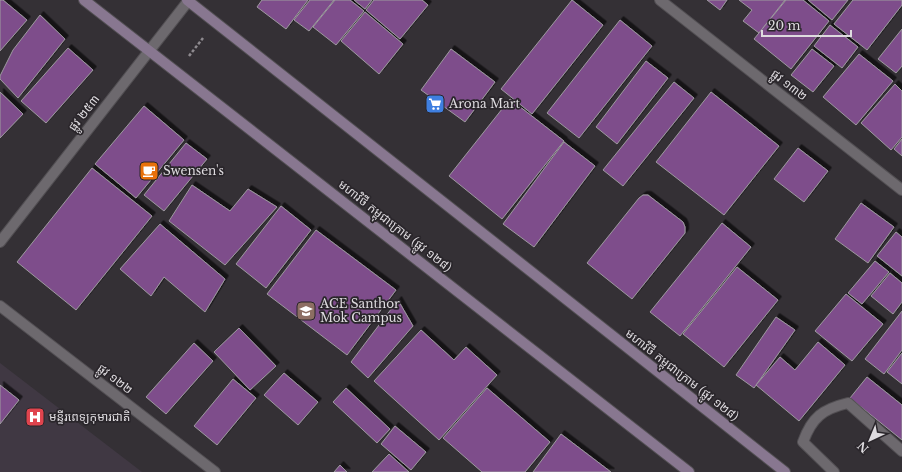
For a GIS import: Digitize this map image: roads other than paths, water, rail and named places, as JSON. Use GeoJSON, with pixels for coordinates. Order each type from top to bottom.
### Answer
{"type":"FeatureCollection","features":[{"type":"Feature","properties":{"kind":"main road","name":"មហាវិថី កម្ពុជាក្រោម (ផ្លូវ ១២៨)"},"geometry":{"type":"LineString","coordinates":[[84,0],[689,472]]}},
{"type":"Feature","properties":{"kind":"main road","name":"មហាវិថី កម្ពុជាក្រោម (ផ្លូវ ១២៨)"},"geometry":{"type":"LineString","coordinates":[[188,0],[785,472]]}},
{"type":"Feature","properties":{"kind":"street","name":"ផ្លូវ ២៥៣"},"geometry":{"type":"LineString","coordinates":[[0,242],[188,0]]}},
{"type":"Feature","properties":{"kind":"street","name":"ផ្លូវ ១៣២"},"geometry":{"type":"LineString","coordinates":[[660,0],[902,190]]}},
{"type":"Feature","properties":{"kind":"street","name":"ផ្លូវ ១២២"},"geometry":{"type":"LineString","coordinates":[[0,306],[214,472]]}},
{"type":"Feature","properties":{"kind":"street"},"geometry":{"type":"LineString","coordinates":[[834,472],[803,442],[808,428],[812,423],[820,414],[833,407],[848,404],[902,451]]}},
{"type":"Feature","properties":{"kind":"place","name":"Arona Mart"},"geometry":{"type":"Point","coordinates":[435,104]}},
{"type":"Feature","properties":{"kind":"place","name":"Swensen's"},"geometry":{"type":"Point","coordinates":[149,171]}},
{"type":"Feature","properties":{"kind":"place","name":"ACE Santhor Mok Campus"},"geometry":{"type":"Point","coordinates":[306,311]}},
{"type":"Feature","properties":{"kind":"place","name":"មន្ទីរពេទ្យកុមារជាតិ"},"geometry":{"type":"Point","coordinates":[35,417]}}]}
